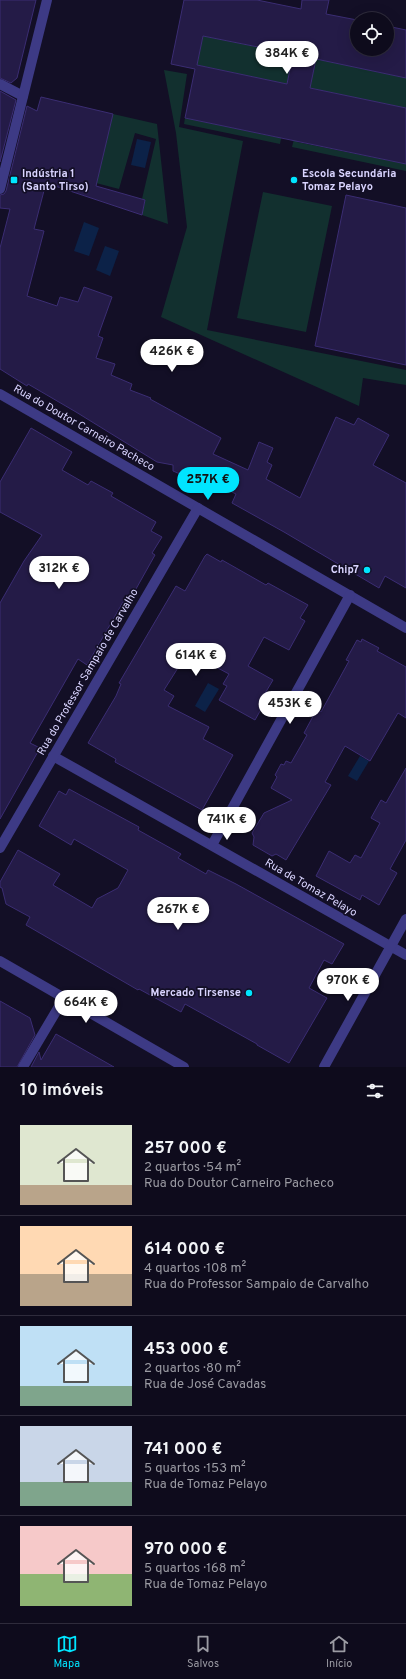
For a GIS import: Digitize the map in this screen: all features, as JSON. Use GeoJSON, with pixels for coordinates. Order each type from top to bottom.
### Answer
{"type":"FeatureCollection","features":[{"type":"Feature","properties":{"kind":"street"},"geometry":{"type":"LineString","coordinates":[[0,189],[47,0]]}},
{"type":"Feature","properties":{"kind":"street"},"geometry":{"type":"LineString","coordinates":[[0,84],[23,96]]}},
{"type":"Feature","properties":{"kind":"street","name":"Rua do Doutor Carneiro Pacheco"},"geometry":{"type":"LineString","coordinates":[[0,394],[406,628]]}},
{"type":"Feature","properties":{"kind":"street","name":"Rua do Professor Sampaio de Carvalho"},"geometry":{"type":"LineString","coordinates":[[0,848],[198,508]]}},
{"type":"Feature","properties":{"kind":"street"},"geometry":{"type":"LineString","coordinates":[[212,845],[350,595]]}},
{"type":"Feature","properties":{"kind":"street","name":"Rua de Tomaz Pelayo"},"geometry":{"type":"LineString","coordinates":[[53,756],[406,955]]}},
{"type":"Feature","properties":{"kind":"street"},"geometry":{"type":"LineString","coordinates":[[324,1067],[406,919]]}},
{"type":"Feature","properties":{"kind":"street"},"geometry":{"type":"LineString","coordinates":[[0,961],[184,1067]]}},
{"type":"Feature","properties":{"kind":"street"},"geometry":{"type":"LineString","coordinates":[[23,1067],[64,998]]}},
{"type":"Feature","properties":{"kind":"green space"},"geometry":{"type":"Polygon","coordinates":[[[203,36],[293,54],[287,84],[197,65],[203,36]]]}},
{"type":"Feature","properties":{"kind":"green space"},"geometry":{"type":"Polygon","coordinates":[[[316,59],[406,78],[406,108],[310,88],[316,59]]]}},
{"type":"Feature","properties":{"kind":"green space"},"geometry":{"type":"Polygon","coordinates":[[[164,70],[187,74],[179,127],[243,141],[207,330],[406,370],[406,385],[363,378],[359,406],[161,317],[187,227],[176,133],[164,70]]]}},
{"type":"Feature","properties":{"kind":"green space"},"geometry":{"type":"Polygon","coordinates":[[[113,114],[157,124],[168,224],[142,215],[145,200],[142,199],[156,139],[135,133],[119,189],[96,183],[113,114]]]}},
{"type":"Feature","properties":{"kind":"green space"},"geometry":{"type":"Polygon","coordinates":[[[185,118],[276,137],[283,128],[280,144],[184,124],[185,118]]]}},
{"type":"Feature","properties":{"kind":"green space"},"geometry":{"type":"Polygon","coordinates":[[[296,131],[298,131],[297,142],[406,164],[406,171],[292,147],[296,131]]]}},
{"type":"Feature","properties":{"kind":"green space"},"geometry":{"type":"Polygon","coordinates":[[[263,192],[332,206],[306,332],[237,318],[263,192]]]}},
{"type":"Feature","properties":{"kind":"water"},"geometry":{"type":"Polygon","coordinates":[[[137,139],[151,142],[145,168],[131,165],[137,139]]]}},
{"type":"Feature","properties":{"kind":"water"},"geometry":{"type":"Polygon","coordinates":[[[84,222],[99,228],[89,256],[74,251],[84,222]]]}},
{"type":"Feature","properties":{"kind":"water"},"geometry":{"type":"Polygon","coordinates":[[[105,246],[119,251],[110,276],[96,270],[105,246]]]}},
{"type":"Feature","properties":{"kind":"water"},"geometry":{"type":"Polygon","coordinates":[[[208,683],[219,689],[205,712],[195,706],[208,683]]]}},
{"type":"Feature","properties":{"kind":"water"},"geometry":{"type":"Polygon","coordinates":[[[360,756],[369,761],[357,781],[348,776],[360,756]]]}},
{"type":"Feature","properties":{"kind":"building"},"geometry":{"type":"Polygon","coordinates":[[[0,0],[36,0],[17,78],[11,83],[0,78],[0,0]]]}},
{"type":"Feature","properties":{"kind":"building"},"geometry":{"type":"Polygon","coordinates":[[[184,0],[257,0],[301,9],[302,0],[329,0],[326,14],[350,19],[350,56],[394,56],[394,27],[406,30],[406,78],[316,59],[310,88],[406,108],[406,164],[185,118],[195,69],[171,64],[184,0]],[[203,36],[197,65],[287,84],[293,54],[203,36]]]}},
{"type":"Feature","properties":{"kind":"building"},"geometry":{"type":"Polygon","coordinates":[[[0,91],[16,100],[0,162],[0,91]]]}},
{"type":"Feature","properties":{"kind":"building"},"geometry":{"type":"Polygon","coordinates":[[[41,97],[113,114],[96,186],[145,200],[142,215],[46,183],[34,229],[44,231],[27,296],[57,306],[60,297],[78,302],[84,287],[112,297],[98,336],[103,338],[96,358],[115,364],[111,375],[132,384],[130,390],[151,398],[150,399],[221,438],[213,454],[248,470],[259,442],[273,448],[267,462],[272,465],[266,479],[300,498],[336,417],[354,425],[358,418],[389,435],[373,465],[406,483],[406,588],[385,576],[379,588],[232,503],[236,494],[202,477],[199,482],[173,471],[173,465],[157,462],[76,412],[28,384],[27,386],[0,369],[0,248],[10,209],[0,208],[0,195],[4,194],[6,191],[27,106],[37,111],[41,97]]]}},
{"type":"Feature","properties":{"kind":"building"},"geometry":{"type":"Polygon","coordinates":[[[346,195],[406,208],[406,365],[315,346],[346,195]]]}},
{"type":"Feature","properties":{"kind":"building"},"geometry":{"type":"Polygon","coordinates":[[[31,428],[72,452],[62,470],[88,485],[91,481],[113,493],[111,496],[156,522],[151,531],[162,537],[152,553],[155,555],[127,605],[123,602],[87,665],[78,659],[30,743],[40,748],[0,819],[0,603],[24,561],[42,535],[0,512],[0,482],[31,428]]]}},
{"type":"Feature","properties":{"kind":"building"},"geometry":{"type":"Polygon","coordinates":[[[207,554],[221,562],[222,560],[266,585],[268,583],[308,605],[300,618],[305,621],[289,650],[264,637],[248,666],[273,680],[264,695],[268,697],[255,720],[219,700],[227,686],[223,684],[229,674],[188,652],[164,690],[174,696],[168,706],[209,727],[203,739],[233,755],[202,810],[115,762],[116,759],[88,743],[116,696],[121,684],[119,683],[176,586],[185,591],[207,554]]]}},
{"type":"Feature","properties":{"kind":"building"},"geometry":{"type":"Polygon","coordinates":[[[362,639],[379,648],[377,651],[406,667],[406,718],[398,713],[370,761],[345,746],[325,782],[331,785],[286,860],[276,854],[272,856],[253,845],[254,837],[252,833],[264,813],[292,800],[271,788],[277,777],[275,775],[281,764],[284,765],[286,761],[291,763],[307,735],[304,733],[317,709],[321,712],[349,661],[346,660],[357,640],[361,642],[362,639]]]}},
{"type":"Feature","properties":{"kind":"building"},"geometry":{"type":"Polygon","coordinates":[[[406,768],[406,840],[390,869],[397,873],[379,905],[362,895],[360,900],[316,876],[329,851],[350,863],[355,855],[361,858],[380,823],[371,818],[381,800],[386,803],[406,768]]]}},
{"type":"Feature","properties":{"kind":"building"},"geometry":{"type":"Polygon","coordinates":[[[69,789],[139,827],[138,830],[181,854],[178,858],[206,874],[208,870],[236,884],[344,944],[332,964],[324,960],[309,988],[327,998],[289,1063],[185,1004],[181,1012],[139,989],[138,990],[26,925],[30,917],[6,904],[2,888],[0,887],[0,882],[18,850],[60,874],[53,885],[92,908],[97,899],[118,888],[128,870],[74,839],[71,845],[39,826],[59,791],[66,795],[69,789]]]}},
{"type":"Feature","properties":{"kind":"building"},"geometry":{"type":"Polygon","coordinates":[[[0,1001],[30,1018],[35,1035],[17,1067],[0,1067],[0,1001]]]}},
{"type":"Feature","properties":{"kind":"building"},"geometry":{"type":"Polygon","coordinates":[[[56,1034],[114,1067],[31,1067],[39,1052],[41,1060],[56,1034]]]}},
{"type":"Feature","properties":{"kind":"place","name":"Indústria 1 (Santo Tirso)"},"geometry":{"type":"Point","coordinates":[14,180]}},
{"type":"Feature","properties":{"kind":"place","name":"Escola Secundária Tomaz Pelayo"},"geometry":{"type":"Point","coordinates":[294,180]}},
{"type":"Feature","properties":{"kind":"place","name":"Chip7"},"geometry":{"type":"Point","coordinates":[367,570]}},
{"type":"Feature","properties":{"kind":"place","name":"Mercado Tirsense"},"geometry":{"type":"Point","coordinates":[249,993]}}]}
